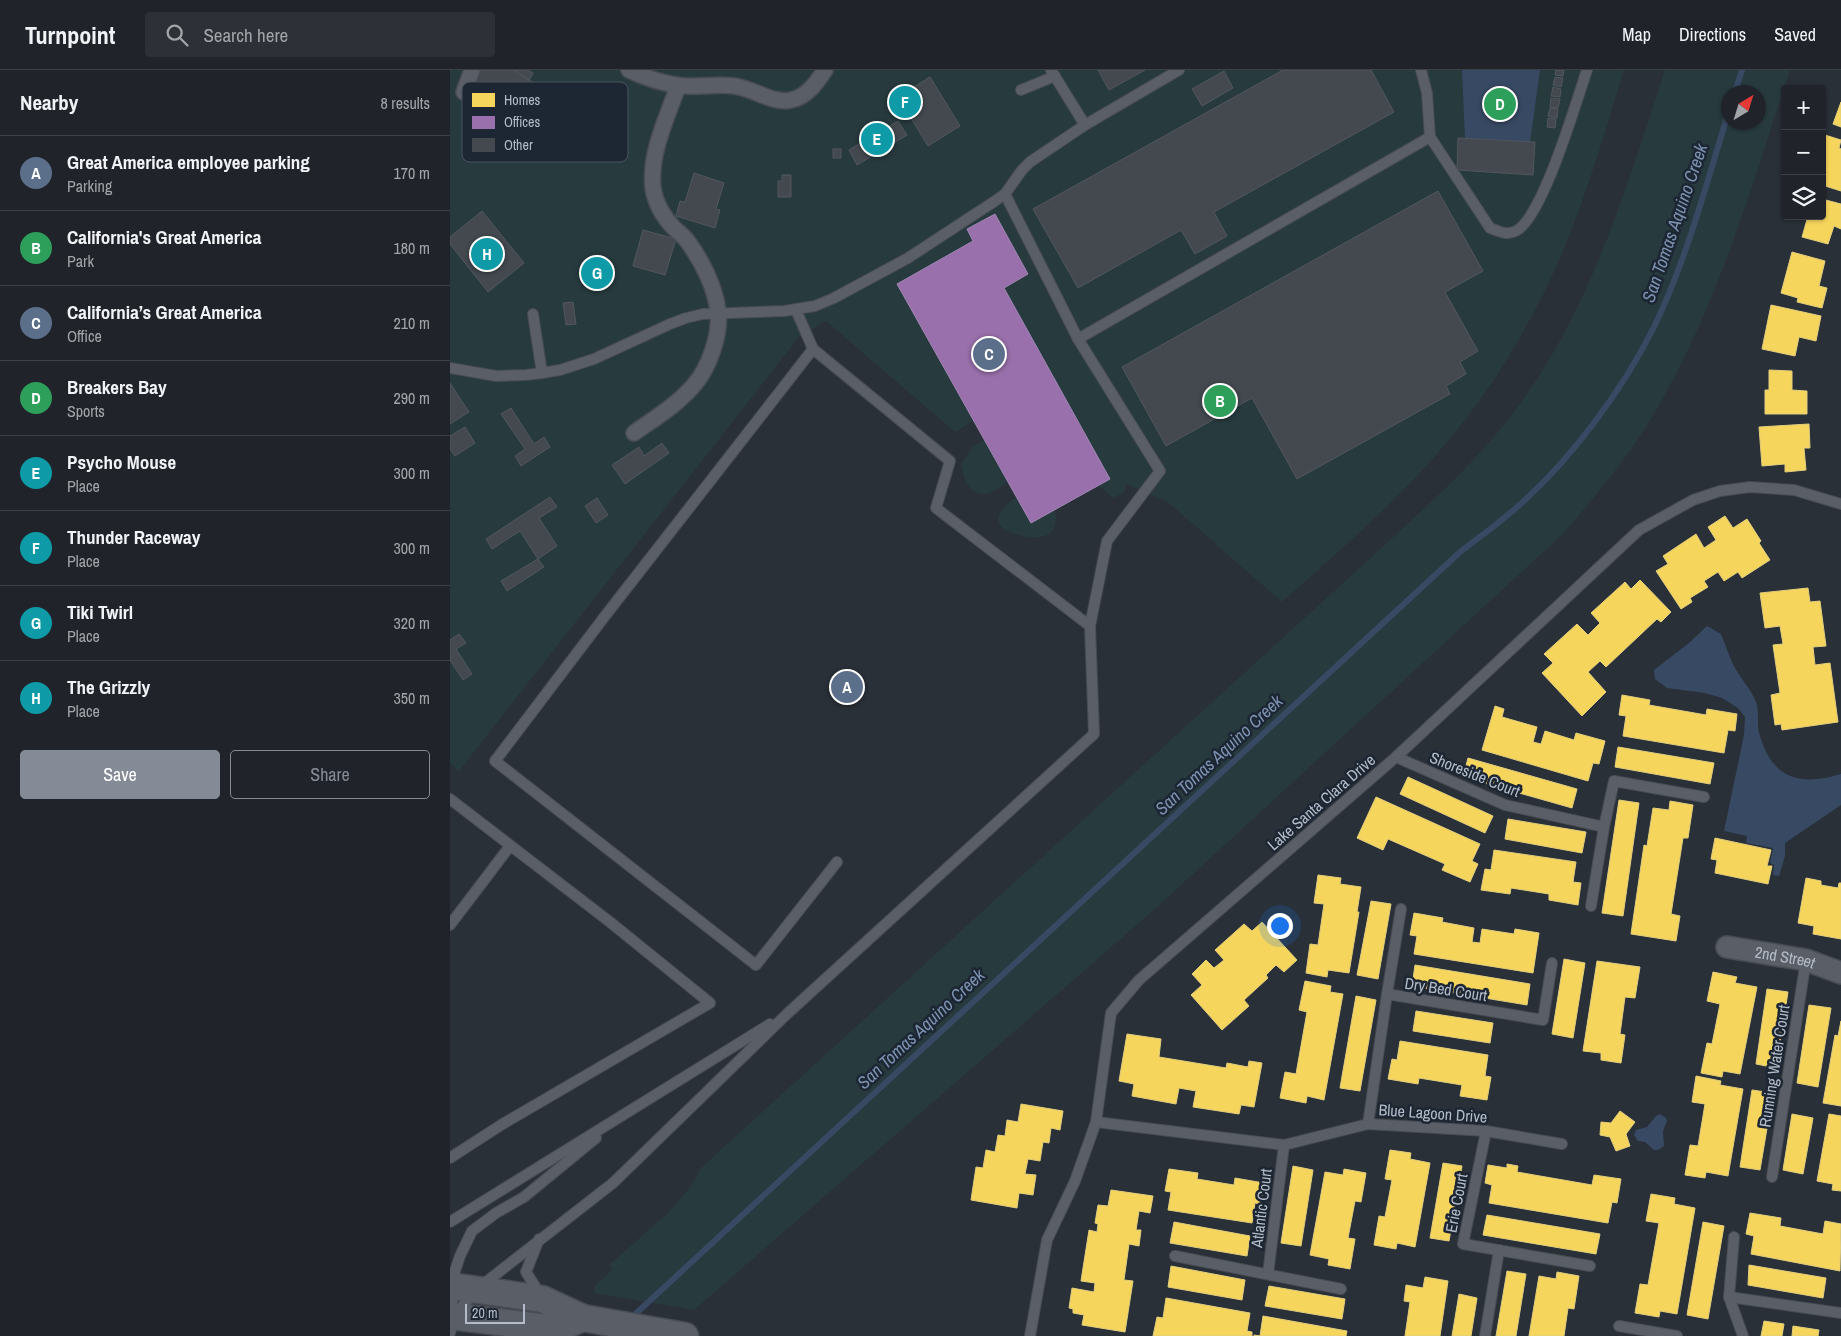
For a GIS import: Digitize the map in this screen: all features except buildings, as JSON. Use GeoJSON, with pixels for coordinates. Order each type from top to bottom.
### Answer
{"type":"FeatureCollection","features":[{"type":"Feature","properties":{"kind":"street"},"geometry":{"type":"LineString","coordinates":[[468,82],[472,70]]}},
{"type":"Feature","properties":{"kind":"street"},"geometry":{"type":"LineString","coordinates":[[629,70],[678,86],[718,84],[736,86],[780,100],[792,100],[804,95],[815,85],[825,70]]}},
{"type":"Feature","properties":{"kind":"street"},"geometry":{"type":"LineString","coordinates":[[634,432],[664,412],[696,384],[709,362],[719,314],[707,276],[694,251],[665,216],[658,204],[654,190],[653,172],[658,142],[678,86]]}},
{"type":"Feature","properties":{"kind":"street","name":"2nd Street"},"geometry":{"type":"LineString","coordinates":[[1727,947],[1806,960],[1841,972]]}},
{"type":"Feature","properties":{"kind":"street"},"geometry":{"type":"LineString","coordinates":[[450,1286],[542,1299],[583,1318],[685,1336]]}},
{"type":"Feature","properties":{"kind":"street"},"geometry":{"type":"LineString","coordinates":[[452,1321],[556,1328],[583,1318]]}},
{"type":"Feature","properties":{"kind":"lane"},"geometry":{"type":"LineString","coordinates":[[450,368],[496,376],[526,375],[560,370],[594,359],[686,318],[703,314],[796,310],[815,306],[834,298],[908,258],[1005,194],[1030,162],[1085,125],[1179,70]]}},
{"type":"Feature","properties":{"kind":"lane"},"geometry":{"type":"LineString","coordinates":[[1421,70],[1427,92],[1430,137],[1490,228],[1502,233],[1514,232],[1522,227],[1545,190],[1587,70]]}},
{"type":"Feature","properties":{"kind":"lane"},"geometry":{"type":"LineString","coordinates":[[1021,90],[1053,73],[1085,125]]}},
{"type":"Feature","properties":{"kind":"lane"},"geometry":{"type":"LineString","coordinates":[[1078,339],[1430,137]]}},
{"type":"Feature","properties":{"kind":"lane"},"geometry":{"type":"LineString","coordinates":[[452,1321],[477,1289],[613,1182],[788,1013],[1094,734],[1090,626],[1107,541],[1160,472],[1078,339],[1005,194]]}},
{"type":"Feature","properties":{"kind":"lane"},"geometry":{"type":"LineString","coordinates":[[796,310],[813,349],[950,461],[936,508],[1090,626]]}},
{"type":"Feature","properties":{"kind":"lane"},"geometry":{"type":"LineString","coordinates":[[533,314],[542,373]]}},
{"type":"Feature","properties":{"kind":"lane"},"geometry":{"type":"LineString","coordinates":[[813,349],[592,632],[495,761],[756,965],[837,862]]}},
{"type":"Feature","properties":{"kind":"lane","name":"Lake Santa Clara Drive"},"geometry":{"type":"LineString","coordinates":[[1030,1336],[1047,1240],[1075,1181],[1096,1122],[1111,1013],[1139,980],[1396,757],[1639,530],[1692,500],[1720,491],[1750,487],[1794,490],[1841,504]]}},
{"type":"Feature","properties":{"kind":"lane","name":"Shoreside Court"},"geometry":{"type":"LineString","coordinates":[[1396,757],[1505,805],[1604,827]]}},
{"type":"Feature","properties":{"kind":"lane"},"geometry":{"type":"LineString","coordinates":[[1591,906],[1604,827],[1614,781],[1704,797]]}},
{"type":"Feature","properties":{"kind":"lane"},"geometry":{"type":"LineString","coordinates":[[450,799],[710,1003],[501,1125],[450,1158]]}},
{"type":"Feature","properties":{"kind":"lane"},"geometry":{"type":"LineString","coordinates":[[450,924],[510,846]]}},
{"type":"Feature","properties":{"kind":"lane"},"geometry":{"type":"LineString","coordinates":[[1387,994],[1400,909]]}},
{"type":"Feature","properties":{"kind":"lane","name":"Running Water Court"},"geometry":{"type":"LineString","coordinates":[[1772,1177],[1806,960]]}},
{"type":"Feature","properties":{"kind":"lane","name":"Dry Bed Court"},"geometry":{"type":"LineString","coordinates":[[1368,1124],[1387,994],[1543,1020],[1552,963]]}},
{"type":"Feature","properties":{"kind":"lane"},"geometry":{"type":"LineString","coordinates":[[450,1222],[788,1013]]}},
{"type":"Feature","properties":{"kind":"lane"},"geometry":{"type":"LineString","coordinates":[[452,1321],[450,1286],[460,1256],[472,1231],[496,1213],[524,1197],[627,1112]]}},
{"type":"Feature","properties":{"kind":"lane","name":"Blue Lagoon Drive"},"geometry":{"type":"LineString","coordinates":[[1096,1122],[1284,1145],[1368,1124],[1486,1131],[1562,1144]]}},
{"type":"Feature","properties":{"kind":"lane","name":"Erie Court"},"geometry":{"type":"LineString","coordinates":[[1486,1131],[1463,1244],[1590,1266]]}},
{"type":"Feature","properties":{"kind":"lane","name":"Atlantic Court"},"geometry":{"type":"LineString","coordinates":[[1268,1274],[1284,1145]]}},
{"type":"Feature","properties":{"kind":"lane"},"geometry":{"type":"LineString","coordinates":[[1734,1237],[1729,1297],[1743,1336]]}},
{"type":"Feature","properties":{"kind":"lane"},"geometry":{"type":"LineString","coordinates":[[540,1238],[526,1272],[542,1299]]}},
{"type":"Feature","properties":{"kind":"lane"},"geometry":{"type":"LineString","coordinates":[[1485,1336],[1499,1250]]}},
{"type":"Feature","properties":{"kind":"lane","name":"Atlantic Court"},"geometry":{"type":"LineString","coordinates":[[1175,1256],[1341,1289]]}},
{"type":"Feature","properties":{"kind":"lane"},"geometry":{"type":"LineString","coordinates":[[1729,1297],[1841,1313]]}},
{"type":"Feature","properties":{"kind":"lane"},"geometry":{"type":"LineString","coordinates":[[1619,1326],[1677,1336]]}},
{"type":"Feature","properties":{"kind":"green space"},"geometry":{"type":"Polygon","coordinates":[[[450,70],[1624,70],[1588,186],[1571,231],[1535,309],[1504,364],[1449,441],[1428,464],[1394,500],[1282,602],[1169,503],[1127,484],[1124,492],[1113,498],[1098,485],[1055,510],[1055,526],[1047,535],[1027,537],[1009,532],[999,524],[998,519],[1003,509],[1016,497],[1007,482],[990,493],[983,494],[977,493],[972,489],[964,475],[961,464],[972,447],[984,440],[973,421],[955,432],[826,321],[799,337],[459,771],[450,763],[450,70]]]}},
{"type":"Feature","properties":{"kind":"green space"},"geometry":{"type":"Polygon","coordinates":[[[1665,70],[1790,70],[1785,85],[1781,85],[1781,97],[1732,244],[1697,330],[1677,371],[1635,444],[1564,533],[1155,909],[694,1310],[594,1293],[595,1286],[613,1269],[609,1265],[668,1213],[688,1190],[702,1167],[1388,542],[1450,484],[1494,437],[1535,382],[1560,340],[1582,297],[1601,253],[1635,162],[1665,70]]]}},
{"type":"Feature","properties":{"kind":"water"},"geometry":{"type":"Polygon","coordinates":[[[1462,70],[1540,70],[1530,142],[1465,138],[1462,70]]]}},
{"type":"Feature","properties":{"kind":"water"},"geometry":{"type":"Polygon","coordinates":[[[1707,626],[1721,634],[1734,666],[1754,697],[1757,706],[1759,732],[1766,751],[1781,771],[1801,779],[1827,778],[1841,774],[1841,805],[1785,843],[1785,856],[1779,876],[1773,875],[1774,865],[1770,863],[1773,848],[1746,843],[1747,836],[1724,831],[1744,735],[1745,717],[1738,708],[1722,698],[1705,693],[1667,688],[1655,679],[1654,670],[1689,643],[1707,626]]]}},
{"type":"Feature","properties":{"kind":"water"},"geometry":{"type":"Polygon","coordinates":[[[1660,1114],[1667,1121],[1663,1131],[1664,1146],[1654,1150],[1645,1142],[1638,1141],[1634,1135],[1636,1130],[1647,1127],[1660,1114]]]}},
{"type":"Feature","properties":{"kind":"waterway","name":"San Tomas Aquino Creek"},"geometry":{"type":"LineString","coordinates":[[1737,85],[1742,70]]}},
{"type":"Feature","properties":{"kind":"waterway","name":"San Tomas Aquino Creek"},"geometry":{"type":"LineString","coordinates":[[630,1319],[1459,553],[1516,508],[1556,469],[1611,399],[1642,350],[1655,325],[1677,274],[1723,130]]}},
{"type":"Feature","properties":{"kind":"place","name":"Thunder Raceway"},"geometry":{"type":"Point","coordinates":[905,102]}},
{"type":"Feature","properties":{"kind":"place","name":"Breakers Bay"},"geometry":{"type":"Point","coordinates":[1500,104]}},
{"type":"Feature","properties":{"kind":"place","name":"Psycho Mouse"},"geometry":{"type":"Point","coordinates":[877,139]}},
{"type":"Feature","properties":{"kind":"place","name":"The Grizzly"},"geometry":{"type":"Point","coordinates":[487,254]}},
{"type":"Feature","properties":{"kind":"place","name":"Tiki Twirl"},"geometry":{"type":"Point","coordinates":[597,273]}},
{"type":"Feature","properties":{"kind":"place","name":"California’s Great America"},"geometry":{"type":"Point","coordinates":[989,354]}},
{"type":"Feature","properties":{"kind":"place","name":"California's Great America"},"geometry":{"type":"Point","coordinates":[1220,401]}},
{"type":"Feature","properties":{"kind":"place","name":"Great America employee parking"},"geometry":{"type":"Point","coordinates":[847,687]}}]}
